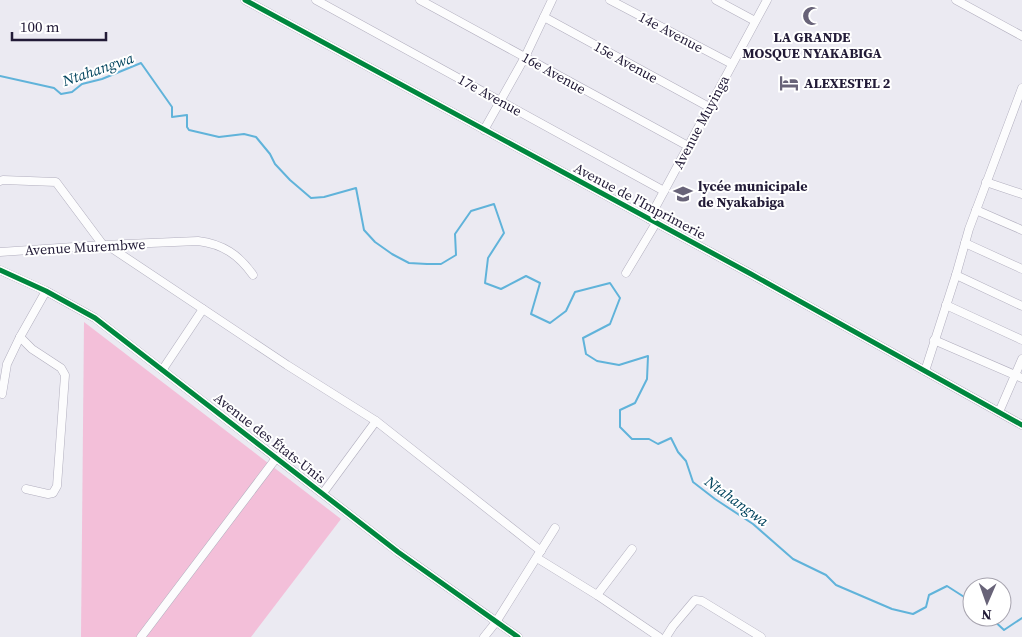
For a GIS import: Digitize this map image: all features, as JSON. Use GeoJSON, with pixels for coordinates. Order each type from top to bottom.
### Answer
{"type":"FeatureCollection","features":[{"type":"Feature","properties":{"kind":"street","name":"Avenue de l'Imprimerie"},"geometry":{"type":"LineString","coordinates":[[245,0],[653,221],[1022,425]]}},
{"type":"Feature","properties":{"kind":"street","name":"17e Avenue"},"geometry":{"type":"LineString","coordinates":[[316,0],[664,191]]}},
{"type":"Feature","properties":{"kind":"street","name":"16e Avenue"},"geometry":{"type":"LineString","coordinates":[[420,0],[688,146]]}},
{"type":"Feature","properties":{"kind":"street"},"geometry":{"type":"LineString","coordinates":[[484,130],[502,101],[552,0]]}},
{"type":"Feature","properties":{"kind":"street","name":"14e Avenue"},"geometry":{"type":"LineString","coordinates":[[610,0],[732,64]]}},
{"type":"Feature","properties":{"kind":"street"},"geometry":{"type":"LineString","coordinates":[[716,0],[754,21]]}},
{"type":"Feature","properties":{"kind":"street","name":"Avenue Muyinga"},"geometry":{"type":"LineString","coordinates":[[626,273],[653,221],[664,191],[767,0]]}},
{"type":"Feature","properties":{"kind":"street"},"geometry":{"type":"LineString","coordinates":[[956,0],[1022,36]]}},
{"type":"Feature","properties":{"kind":"street","name":"15e Avenue"},"geometry":{"type":"LineString","coordinates":[[544,17],[709,107]]}},
{"type":"Feature","properties":{"kind":"street"},"geometry":{"type":"LineString","coordinates":[[925,370],[976,210],[1022,88]]}},
{"type":"Feature","properties":{"kind":"street"},"geometry":{"type":"LineString","coordinates":[[0,181],[56,182],[105,245],[376,421],[539,554],[659,637]]}},
{"type":"Feature","properties":{"kind":"street"},"geometry":{"type":"LineString","coordinates":[[986,182],[1022,194]]}},
{"type":"Feature","properties":{"kind":"street"},"geometry":{"type":"LineString","coordinates":[[976,210],[1022,230]]}},
{"type":"Feature","properties":{"kind":"street","name":"Avenue Murembwe"},"geometry":{"type":"LineString","coordinates":[[0,254],[105,245],[213,243],[243,261],[253,275]]}},
{"type":"Feature","properties":{"kind":"street"},"geometry":{"type":"LineString","coordinates":[[965,243],[1022,269]]}},
{"type":"Feature","properties":{"kind":"street","name":"Avenue des États-Unis"},"geometry":{"type":"LineString","coordinates":[[0,270],[90,314],[398,552],[518,637]]}},
{"type":"Feature","properties":{"kind":"street"},"geometry":{"type":"LineString","coordinates":[[956,275],[1022,306]]}},
{"type":"Feature","properties":{"kind":"street"},"geometry":{"type":"LineString","coordinates":[[2,394],[7,364],[46,291]]}},
{"type":"Feature","properties":{"kind":"street"},"geometry":{"type":"LineString","coordinates":[[946,305],[1022,340]]}},
{"type":"Feature","properties":{"kind":"street"},"geometry":{"type":"LineString","coordinates":[[163,369],[203,309]]}},
{"type":"Feature","properties":{"kind":"street"},"geometry":{"type":"LineString","coordinates":[[20,337],[32,349],[61,368],[66,378],[57,489],[53,493],[48,494],[26,489]]}},
{"type":"Feature","properties":{"kind":"street"},"geometry":{"type":"LineString","coordinates":[[934,340],[1019,376]]}},
{"type":"Feature","properties":{"kind":"street"},"geometry":{"type":"LineString","coordinates":[[999,412],[1019,376],[1022,359]]}},
{"type":"Feature","properties":{"kind":"street"},"geometry":{"type":"LineString","coordinates":[[322,493],[376,421]]}},
{"type":"Feature","properties":{"kind":"street"},"geometry":{"type":"LineString","coordinates":[[141,637],[277,457]]}},
{"type":"Feature","properties":{"kind":"street"},"geometry":{"type":"LineString","coordinates":[[484,637],[496,622],[555,528]]}},
{"type":"Feature","properties":{"kind":"street"},"geometry":{"type":"LineString","coordinates":[[597,595],[632,549]]}},
{"type":"Feature","properties":{"kind":"street"},"geometry":{"type":"LineString","coordinates":[[666,637],[695,600],[702,601],[761,637]]}},
{"type":"Feature","properties":{"kind":"shaded area"},"geometry":{"type":"Polygon","coordinates":[[[84,322],[341,519],[251,637],[81,637],[84,322]]]}},
{"type":"Feature","properties":{"kind":"waterway","name":"Ntahangwa"},"geometry":{"type":"LineString","coordinates":[[0,76],[54,88],[61,94],[72,92],[82,84],[102,79],[141,63],[172,107],[172,117],[187,115],[187,127],[189,130],[219,137],[244,134],[256,137],[270,154],[275,164],[311,198],[324,197],[356,188],[364,230],[375,242],[409,263],[441,264],[456,255],[455,234],[471,211],[494,204],[504,233],[488,258],[485,283],[501,289],[526,276],[540,283],[531,314],[550,323],[566,311],[575,292],[610,283],[620,298],[610,324],[583,338],[586,354],[597,361],[619,365],[648,356],[647,379],[635,403],[620,410],[620,427],[632,439],[649,439],[658,444],[671,438],[678,452],[686,461],[693,482],[753,524],[793,559],[826,575],[836,585],[892,609],[913,614],[926,607],[929,595],[947,586],[962,596]]}},
{"type":"Feature","properties":{"kind":"waterway","name":"Ntahangwa"},"geometry":{"type":"LineString","coordinates":[[1012,625],[1022,618]]}},
{"type":"Feature","properties":{"kind":"waterway","name":"Ntahangwa"},"geometry":{"type":"LineString","coordinates":[[1001,627],[1004,630],[1008,627]]}},
{"type":"Feature","properties":{"kind":"cycle path"},"geometry":{"type":"LineString","coordinates":[[245,0],[751,274],[1022,425]]}},
{"type":"Feature","properties":{"kind":"cycle path"},"geometry":{"type":"LineString","coordinates":[[0,270],[46,291],[95,318],[398,552],[518,637]]}},
{"type":"Feature","properties":{"kind":"place","name":"LA GRANDE MOSQUE NYAKABIGA"},"geometry":{"type":"Point","coordinates":[812,16]}},
{"type":"Feature","properties":{"kind":"place","name":"ALEXESTEL 2"},"geometry":{"type":"Point","coordinates":[789,83]}},
{"type":"Feature","properties":{"kind":"place","name":"lycée municipale de Nyakabiga"},"geometry":{"type":"Point","coordinates":[683,194]}}]}
